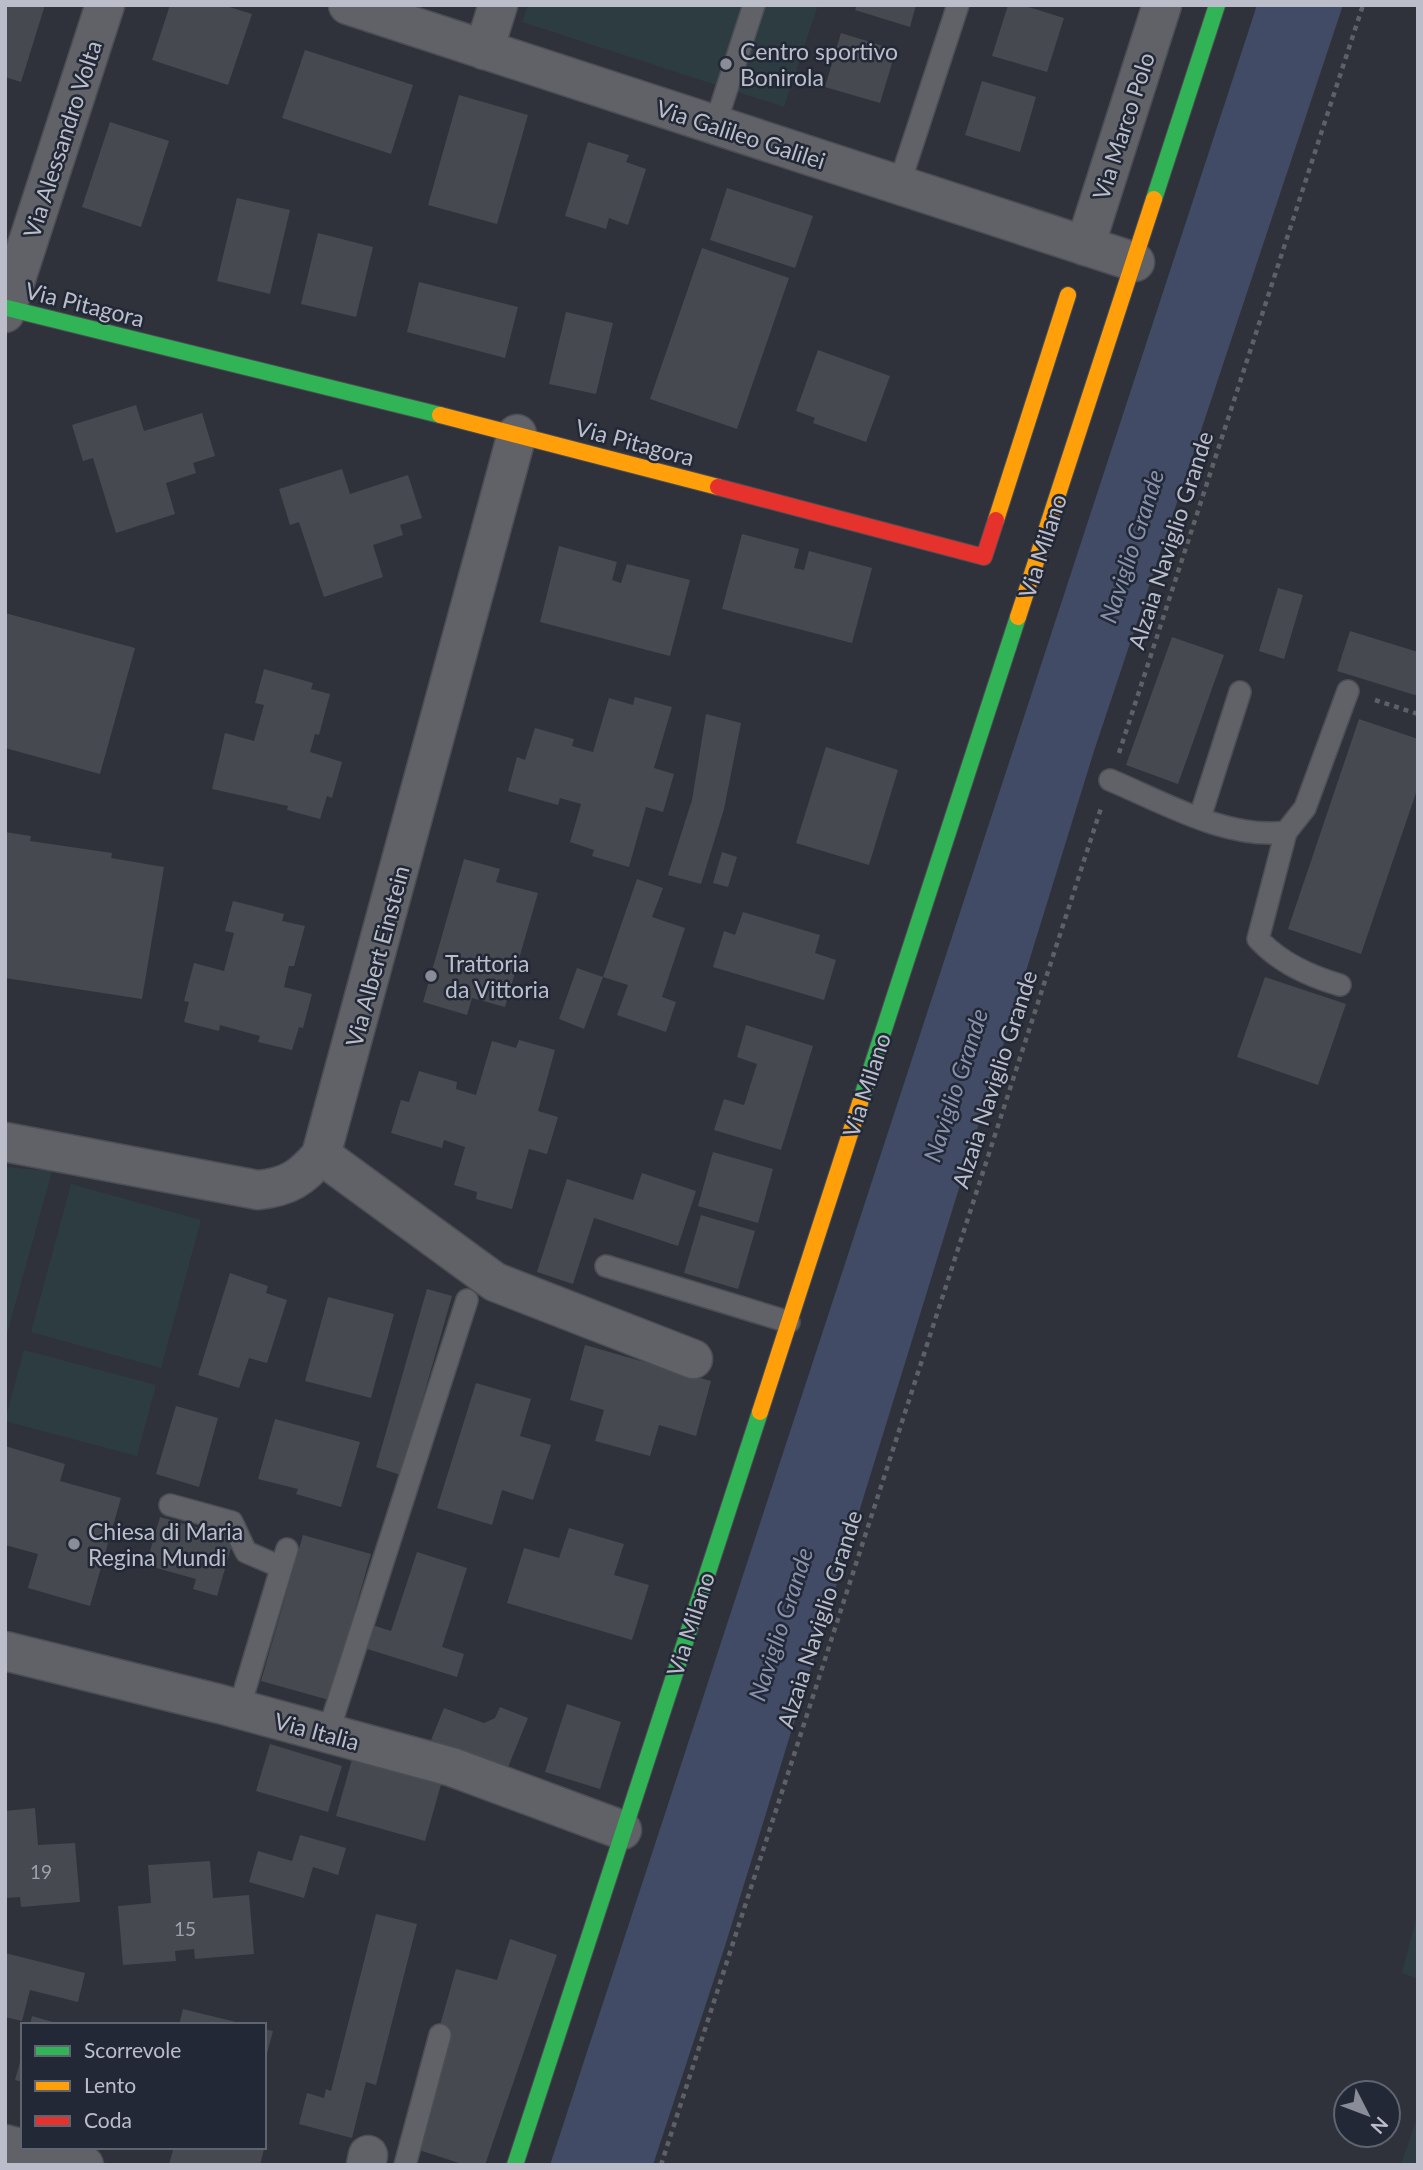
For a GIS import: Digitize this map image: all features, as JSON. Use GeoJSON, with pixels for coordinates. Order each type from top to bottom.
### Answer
{"type":"FeatureCollection","features":[{"type":"Feature","properties":{"kind":"main road","name":"Via Milano"},"geometry":{"type":"LineString","coordinates":[[515,2165],[1217,5]]}},
{"type":"Feature","properties":{"kind":"main road","name":"Via Pitagora"},"geometry":{"type":"LineString","coordinates":[[6,311],[517,434],[984,557],[1068,295]]}},
{"type":"Feature","properties":{"kind":"street","name":"Via Alessandro Volta"},"geometry":{"type":"LineString","coordinates":[[6,311],[105,5]]}},
{"type":"Feature","properties":{"kind":"street","name":"Via Galileo Galilei"},"geometry":{"type":"LineString","coordinates":[[348,5],[1135,262]]}},
{"type":"Feature","properties":{"kind":"street"},"geometry":{"type":"LineString","coordinates":[[484,50],[499,5]]}},
{"type":"Feature","properties":{"kind":"street","name":"Via Marco Polo"},"geometry":{"type":"LineString","coordinates":[[1084,246],[1162,5]]}},
{"type":"Feature","properties":{"kind":"street","name":"Via Albert Einstein"},"geometry":{"type":"LineString","coordinates":[[5,1142],[258,1190],[292,1183],[304,1175],[321,1155],[517,434]]}},
{"type":"Feature","properties":{"kind":"street"},"geometry":{"type":"LineString","coordinates":[[321,1155],[495,1282],[693,1359]]}},
{"type":"Feature","properties":{"kind":"street","name":"Via Italia"},"geometry":{"type":"LineString","coordinates":[[5,1651],[239,1709],[452,1768],[622,1830]]}},
{"type":"Feature","properties":{"kind":"street"},"geometry":{"type":"LineString","coordinates":[[24,2149],[84,2165]]}},
{"type":"Feature","properties":{"kind":"lane"},"geometry":{"type":"LineString","coordinates":[[715,125],[754,5]]}},
{"type":"Feature","properties":{"kind":"lane"},"geometry":{"type":"LineString","coordinates":[[899,185],[958,5]]}},
{"type":"Feature","properties":{"kind":"lane"},"geometry":{"type":"LineString","coordinates":[[1340,985],[1314,978],[1271,953],[1258,939],[1286,832],[1305,808],[1348,691]]}},
{"type":"Feature","properties":{"kind":"lane"},"geometry":{"type":"LineString","coordinates":[[1200,817],[1240,692]]}},
{"type":"Feature","properties":{"kind":"lane"},"geometry":{"type":"LineString","coordinates":[[1110,780],[1200,817],[1261,834],[1286,832]]}},
{"type":"Feature","properties":{"kind":"lane"},"geometry":{"type":"LineString","coordinates":[[606,1266],[789,1322]]}},
{"type":"Feature","properties":{"kind":"lane"},"geometry":{"type":"LineString","coordinates":[[328,1733],[467,1300]]}},
{"type":"Feature","properties":{"kind":"lane"},"geometry":{"type":"LineString","coordinates":[[170,1505],[232,1522],[246,1552],[284,1558],[239,1709]]}},
{"type":"Feature","properties":{"kind":"lane"},"geometry":{"type":"LineString","coordinates":[[385,2162],[440,2035]]}},
{"type":"Feature","properties":{"kind":"path","name":"Alzaia Naviglio Grande"},"geometry":{"type":"LineString","coordinates":[[661,2165],[1363,5]]}},
{"type":"Feature","properties":{"kind":"shaded area","name":"Centro sportivo Bonirola"},"geometry":{"type":"Polygon","coordinates":[[[528,5],[818,5],[784,107],[522,22],[528,5]]]}},
{"type":"Feature","properties":{"kind":"shaded area"},"geometry":{"type":"Polygon","coordinates":[[[5,1167],[52,1171],[5,1341],[5,1167]]]}},
{"type":"Feature","properties":{"kind":"shaded area"},"geometry":{"type":"Polygon","coordinates":[[[71,1184],[201,1220],[161,1368],[31,1332],[71,1184]]]}},
{"type":"Feature","properties":{"kind":"shaded area"},"geometry":{"type":"Polygon","coordinates":[[[24,1350],[156,1385],[137,1456],[5,1421],[24,1350]]]}},
{"type":"Feature","properties":{"kind":"shaded area"},"geometry":{"type":"Polygon","coordinates":[[[1418,1912],[1418,1979],[1402,1973],[1418,1912]]]}},
{"type":"Feature","properties":{"kind":"shaded area"},"geometry":{"type":"Polygon","coordinates":[[[1418,2114],[1418,2165],[1401,2165],[1418,2114]]]}},
{"type":"Feature","properties":{"kind":"water","name":"Naviglio Grande"},"geometry":{"type":"Polygon","coordinates":[[[1257,5],[1343,5],[1094,751],[725,1946],[653,2165],[550,2165],[1257,5]]]}},
{"type":"Feature","properties":{"kind":"building"},"geometry":{"type":"Polygon","coordinates":[[[5,5],[45,5],[21,82],[5,77],[5,5]]]}},
{"type":"Feature","properties":{"kind":"building"},"geometry":{"type":"Polygon","coordinates":[[[170,5],[223,5],[252,14],[228,85],[152,60],[170,5]]]}},
{"type":"Feature","properties":{"kind":"building"},"geometry":{"type":"Polygon","coordinates":[[[857,5],[916,5],[910,27],[855,10],[857,5]]]}},
{"type":"Feature","properties":{"kind":"building"},"geometry":{"type":"Polygon","coordinates":[[[1008,5],[1022,5],[1064,18],[1047,72],[992,56],[1008,5]]]}},
{"type":"Feature","properties":{"kind":"building"},"geometry":{"type":"Polygon","coordinates":[[[841,33],[896,50],[880,103],[825,87],[841,33]]]}},
{"type":"Feature","properties":{"kind":"building"},"geometry":{"type":"Polygon","coordinates":[[[305,50],[413,85],[391,154],[282,118],[305,50]]]}},
{"type":"Feature","properties":{"kind":"building"},"geometry":{"type":"Polygon","coordinates":[[[982,81],[1036,97],[1020,152],[965,135],[982,81]]]}},
{"type":"Feature","properties":{"kind":"building"},"geometry":{"type":"Polygon","coordinates":[[[459,95],[528,115],[497,224],[428,205],[459,95]]]}},
{"type":"Feature","properties":{"kind":"building"},"geometry":{"type":"Polygon","coordinates":[[[110,122],[169,141],[141,227],[82,207],[110,122]]]}},
{"type":"Feature","properties":{"kind":"building"},"geometry":{"type":"Polygon","coordinates":[[[588,142],[629,155],[626,162],[646,169],[628,225],[609,218],[606,229],[565,216],[588,142]]]}},
{"type":"Feature","properties":{"kind":"building"},"geometry":{"type":"Polygon","coordinates":[[[727,188],[813,216],[795,268],[710,240],[727,188]]]}},
{"type":"Feature","properties":{"kind":"building"},"geometry":{"type":"Polygon","coordinates":[[[237,198],[290,210],[270,294],[217,281],[237,198]]]}},
{"type":"Feature","properties":{"kind":"building"},"geometry":{"type":"Polygon","coordinates":[[[318,233],[373,247],[356,317],[301,304],[318,233]]]}},
{"type":"Feature","properties":{"kind":"building"},"geometry":{"type":"Polygon","coordinates":[[[702,248],[789,278],[737,429],[650,399],[702,248]]]}},
{"type":"Feature","properties":{"kind":"building"},"geometry":{"type":"Polygon","coordinates":[[[419,282],[518,307],[505,358],[407,332],[419,282]]]}},
{"type":"Feature","properties":{"kind":"building"},"geometry":{"type":"Polygon","coordinates":[[[566,312],[613,323],[596,394],[549,384],[566,312]]]}},
{"type":"Feature","properties":{"kind":"building"},"geometry":{"type":"Polygon","coordinates":[[[818,350],[890,376],[866,442],[813,423],[815,418],[796,411],[818,350]]]}},
{"type":"Feature","properties":{"kind":"building"},"geometry":{"type":"Polygon","coordinates":[[[136,405],[144,431],[202,413],[215,456],[193,463],[196,473],[166,483],[175,514],[116,533],[93,458],[83,461],[72,425],[136,405]]]}},
{"type":"Feature","properties":{"kind":"building"},"geometry":{"type":"Polygon","coordinates":[[[342,469],[350,494],[408,475],[422,518],[400,525],[403,535],[373,545],[383,577],[324,597],[299,522],[290,525],[279,489],[342,469]]]}},
{"type":"Feature","properties":{"kind":"building"},"geometry":{"type":"Polygon","coordinates":[[[742,534],[799,549],[794,568],[804,570],[809,551],[872,568],[852,643],[722,609],[742,534]]]}},
{"type":"Feature","properties":{"kind":"building"},"geometry":{"type":"Polygon","coordinates":[[[559,546],[617,562],[612,580],[621,583],[627,564],[690,580],[670,656],[540,622],[559,546]]]}},
{"type":"Feature","properties":{"kind":"building"},"geometry":{"type":"Polygon","coordinates":[[[1278,588],[1303,595],[1284,659],[1259,651],[1278,588]]]}},
{"type":"Feature","properties":{"kind":"building"},"geometry":{"type":"Polygon","coordinates":[[[5,613],[135,648],[100,774],[5,748],[5,613]]]}},
{"type":"Feature","properties":{"kind":"building"},"geometry":{"type":"Polygon","coordinates":[[[1350,631],[1418,652],[1418,696],[1337,671],[1350,631]]]}},
{"type":"Feature","properties":{"kind":"building"},"geometry":{"type":"Polygon","coordinates":[[[1172,637],[1224,655],[1178,784],[1126,765],[1172,637]]]}},
{"type":"Feature","properties":{"kind":"building"},"geometry":{"type":"Polygon","coordinates":[[[264,669],[313,683],[311,689],[330,694],[319,735],[315,734],[310,752],[342,762],[332,798],[327,796],[320,819],[287,810],[288,806],[212,789],[225,733],[254,741],[264,705],[255,703],[264,669]]]}},
{"type":"Feature","properties":{"kind":"building"},"geometry":{"type":"Polygon","coordinates":[[[635,697],[672,707],[654,768],[674,774],[663,812],[646,807],[629,867],[592,856],[594,850],[570,842],[581,804],[560,798],[558,805],[508,791],[517,757],[525,760],[535,728],[574,739],[572,746],[593,752],[609,698],[633,705],[635,697]]]}},
{"type":"Feature","properties":{"kind":"building"},"geometry":{"type":"Polygon","coordinates":[[[706,714],[741,723],[724,809],[701,884],[668,875],[692,800],[706,714]]]}},
{"type":"Feature","properties":{"kind":"building"},"geometry":{"type":"Polygon","coordinates":[[[1359,719],[1418,739],[1418,787],[1361,954],[1288,929],[1359,719]]]}},
{"type":"Feature","properties":{"kind":"building"},"geometry":{"type":"Polygon","coordinates":[[[826,747],[898,770],[869,865],[796,843],[826,747]]]}},
{"type":"Feature","properties":{"kind":"building"},"geometry":{"type":"Polygon","coordinates":[[[5,832],[31,836],[30,841],[112,853],[111,858],[164,867],[142,999],[5,978],[5,832]]]}},
{"type":"Feature","properties":{"kind":"building"},"geometry":{"type":"Polygon","coordinates":[[[722,852],[737,857],[728,887],[713,883],[722,852]]]}},
{"type":"Feature","properties":{"kind":"building"},"geometry":{"type":"Polygon","coordinates":[[[464,859],[500,869],[496,882],[538,893],[505,1007],[472,998],[467,1015],[423,1002],[464,859]]]}},
{"type":"Feature","properties":{"kind":"building"},"geometry":{"type":"Polygon","coordinates":[[[637,879],[663,888],[652,917],[685,928],[662,997],[676,1002],[666,1032],[617,1015],[628,985],[603,977],[637,879]]]}},
{"type":"Feature","properties":{"kind":"building"},"geometry":{"type":"Polygon","coordinates":[[[233,901],[284,914],[282,921],[305,926],[294,966],[289,966],[284,987],[312,994],[303,1028],[299,1027],[292,1050],[258,1042],[260,1036],[220,1025],[219,1031],[184,1022],[189,1002],[184,1001],[194,963],[224,971],[234,933],[225,931],[233,901]]]}},
{"type":"Feature","properties":{"kind":"building"},"geometry":{"type":"Polygon","coordinates":[[[743,912],[820,935],[815,953],[836,960],[824,1000],[713,967],[724,931],[735,935],[743,912]]]}},
{"type":"Feature","properties":{"kind":"building"},"geometry":{"type":"Polygon","coordinates":[[[577,968],[603,977],[584,1029],[559,1019],[577,968]]]}},
{"type":"Feature","properties":{"kind":"building"},"geometry":{"type":"Polygon","coordinates":[[[1265,977],[1346,1004],[1318,1085],[1237,1057],[1265,977]]]}},
{"type":"Feature","properties":{"kind":"building"},"geometry":{"type":"Polygon","coordinates":[[[746,1025],[813,1046],[781,1150],[714,1130],[724,1099],[744,1105],[757,1064],[737,1057],[746,1025]]]}},
{"type":"Feature","properties":{"kind":"building"},"geometry":{"type":"Polygon","coordinates":[[[519,1040],[555,1050],[538,1111],[558,1117],[547,1154],[529,1149],[512,1209],[476,1199],[477,1192],[454,1185],[465,1147],[444,1140],[442,1148],[391,1133],[401,1100],[409,1102],[419,1071],[457,1082],[456,1089],[476,1095],[492,1041],[516,1048],[519,1040]]]}},
{"type":"Feature","properties":{"kind":"building"},"geometry":{"type":"Polygon","coordinates":[[[713,1152],[773,1169],[758,1223],[698,1206],[713,1152]]]}},
{"type":"Feature","properties":{"kind":"building"},"geometry":{"type":"Polygon","coordinates":[[[642,1173],[696,1191],[678,1246],[594,1218],[573,1284],[537,1272],[567,1179],[633,1200],[642,1173]]]}},
{"type":"Feature","properties":{"kind":"building"},"geometry":{"type":"Polygon","coordinates":[[[701,1215],[755,1231],[738,1289],[684,1273],[701,1215]]]}},
{"type":"Feature","properties":{"kind":"building"},"geometry":{"type":"Polygon","coordinates":[[[230,1273],[268,1286],[266,1293],[287,1300],[267,1363],[249,1358],[239,1388],[198,1375],[230,1273]]]}},
{"type":"Feature","properties":{"kind":"building"},"geometry":{"type":"Polygon","coordinates":[[[427,1289],[452,1296],[401,1475],[376,1467],[427,1289]]]}},
{"type":"Feature","properties":{"kind":"building"},"geometry":{"type":"Polygon","coordinates":[[[328,1297],[394,1314],[371,1398],[305,1381],[328,1297]]]}},
{"type":"Feature","properties":{"kind":"building"},"geometry":{"type":"Polygon","coordinates":[[[585,1345],[711,1381],[696,1436],[659,1425],[650,1456],[595,1441],[604,1410],[570,1400],[585,1345]]]}},
{"type":"Feature","properties":{"kind":"building"},"geometry":{"type":"Polygon","coordinates":[[[476,1383],[531,1399],[520,1436],[551,1445],[533,1500],[502,1490],[492,1525],[437,1508],[476,1383]]]}},
{"type":"Feature","properties":{"kind":"building"},"geometry":{"type":"Polygon","coordinates":[[[176,1406],[218,1418],[199,1487],[156,1474],[176,1406]]]}},
{"type":"Feature","properties":{"kind":"building"},"geometry":{"type":"Polygon","coordinates":[[[275,1419],[360,1442],[341,1507],[296,1494],[298,1489],[258,1479],[275,1419]]]}},
{"type":"Feature","properties":{"kind":"building","name":"Chiesa di Maria Regina Mundi"},"geometry":{"type":"Polygon","coordinates":[[[5,1446],[65,1464],[60,1481],[121,1498],[90,1606],[28,1588],[38,1554],[5,1545],[5,1446]]]}},
{"type":"Feature","properties":{"kind":"building"},"geometry":{"type":"Polygon","coordinates":[[[160,1517],[234,1538],[217,1596],[193,1589],[196,1579],[146,1565],[160,1517]]]}},
{"type":"Feature","properties":{"kind":"building"},"geometry":{"type":"Polygon","coordinates":[[[569,1528],[624,1544],[614,1575],[649,1585],[632,1640],[507,1603],[524,1548],[559,1558],[569,1528]]]}},
{"type":"Feature","properties":{"kind":"building"},"geometry":{"type":"Polygon","coordinates":[[[303,1535],[371,1554],[329,1700],[261,1681],[303,1535]]]}},
{"type":"Feature","properties":{"kind":"building"},"geometry":{"type":"Polygon","coordinates":[[[417,1552],[467,1568],[442,1647],[464,1654],[457,1677],[361,1647],[369,1624],[391,1631],[417,1552]]]}},
{"type":"Feature","properties":{"kind":"building"},"geometry":{"type":"Polygon","coordinates":[[[567,1704],[621,1722],[600,1789],[545,1772],[567,1704]]]}},
{"type":"Feature","properties":{"kind":"building"},"geometry":{"type":"Polygon","coordinates":[[[500,1707],[528,1718],[504,1777],[429,1745],[444,1708],[484,1723],[495,1718],[500,1707]]]}},
{"type":"Feature","properties":{"kind":"building"},"geometry":{"type":"Polygon","coordinates":[[[270,1744],[342,1766],[328,1812],[256,1791],[270,1744]]]}},
{"type":"Feature","properties":{"kind":"building"},"geometry":{"type":"Polygon","coordinates":[[[353,1756],[442,1781],[425,1841],[336,1816],[353,1756]]]}},
{"type":"Feature","properties":{"kind":"building"},"geometry":{"type":"Polygon","coordinates":[[[35,1808],[38,1845],[75,1843],[80,1902],[21,1907],[20,1897],[5,1898],[5,1811],[35,1808]]]}},
{"type":"Feature","properties":{"kind":"building"},"geometry":{"type":"Polygon","coordinates":[[[300,1835],[346,1848],[338,1875],[313,1867],[304,1898],[249,1882],[258,1851],[292,1861],[300,1835]]]}},
{"type":"Feature","properties":{"kind":"building"},"geometry":{"type":"Polygon","coordinates":[[[210,1861],[213,1898],[249,1895],[254,1954],[195,1959],[194,1949],[175,1951],[176,1961],[123,1965],[118,1906],[151,1903],[148,1865],[210,1861]]]}},
{"type":"Feature","properties":{"kind":"building"},"geometry":{"type":"Polygon","coordinates":[[[376,1914],[417,1924],[376,2085],[366,2082],[352,2138],[299,2124],[307,2093],[324,2098],[326,2089],[331,2091],[376,1914]]]}},
{"type":"Feature","properties":{"kind":"building"},"geometry":{"type":"Polygon","coordinates":[[[510,1939],[557,1955],[485,2165],[465,2165],[419,2150],[452,2033],[439,2029],[456,1969],[497,1980],[510,1939]]]}},
{"type":"Feature","properties":{"kind":"building"},"geometry":{"type":"Polygon","coordinates":[[[5,1953],[85,1973],[78,2002],[30,1990],[22,2021],[5,2017],[5,1953]]]}},
{"type":"Feature","properties":{"kind":"building"},"geometry":{"type":"Polygon","coordinates":[[[183,2009],[240,2023],[180,2023],[183,2009]]]}},
{"type":"Feature","properties":{"kind":"building"},"geometry":{"type":"Polygon","coordinates":[[[32,2016],[56,2023],[30,2023],[32,2016]]]}},
{"type":"Feature","properties":{"kind":"building"},"geometry":{"type":"Polygon","coordinates":[[[266,2029],[273,2031],[266,2057],[266,2029]]]}},
{"type":"Feature","properties":{"kind":"building"},"geometry":{"type":"Polygon","coordinates":[[[21,2059],[21,2082],[15,2080],[21,2059]]]}},
{"type":"Feature","properties":{"kind":"building"},"geometry":{"type":"Polygon","coordinates":[[[173,2149],[264,2149],[260,2165],[169,2164],[173,2149]]]}},
{"type":"Feature","properties":{"kind":"traffic: fast"},"geometry":{"type":"LineString","coordinates":[[1154,199],[1217,5]]}},
{"type":"Feature","properties":{"kind":"traffic: fast"},"geometry":{"type":"LineString","coordinates":[[7,308],[440,415]]}},
{"type":"Feature","properties":{"kind":"traffic: fast"},"geometry":{"type":"LineString","coordinates":[[860,1103],[1018,617]]}},
{"type":"Feature","properties":{"kind":"traffic: fast"},"geometry":{"type":"LineString","coordinates":[[515,2165],[760,1412]]}},
{"type":"Feature","properties":{"kind":"traffic: slow"},"geometry":{"type":"LineString","coordinates":[[1018,617],[1154,199]]}},
{"type":"Feature","properties":{"kind":"traffic: slow"},"geometry":{"type":"LineString","coordinates":[[996,520],[1068,295]]}},
{"type":"Feature","properties":{"kind":"traffic: slow"},"geometry":{"type":"LineString","coordinates":[[440,415],[718,487]]}},
{"type":"Feature","properties":{"kind":"traffic: slow"},"geometry":{"type":"LineString","coordinates":[[760,1412],[860,1103]]}},
{"type":"Feature","properties":{"kind":"traffic: jam"},"geometry":{"type":"LineString","coordinates":[[718,487],[984,557],[996,520]]}},
{"type":"Feature","properties":{"kind":"place","name":"Centro sportivo Bonirola"},"geometry":{"type":"Point","coordinates":[726,64]}},
{"type":"Feature","properties":{"kind":"place","name":"Trattoria da Vittoria"},"geometry":{"type":"Point","coordinates":[431,976]}},
{"type":"Feature","properties":{"kind":"place","name":"Chiesa di Maria Regina Mundi"},"geometry":{"type":"Point","coordinates":[74,1544]}}]}
